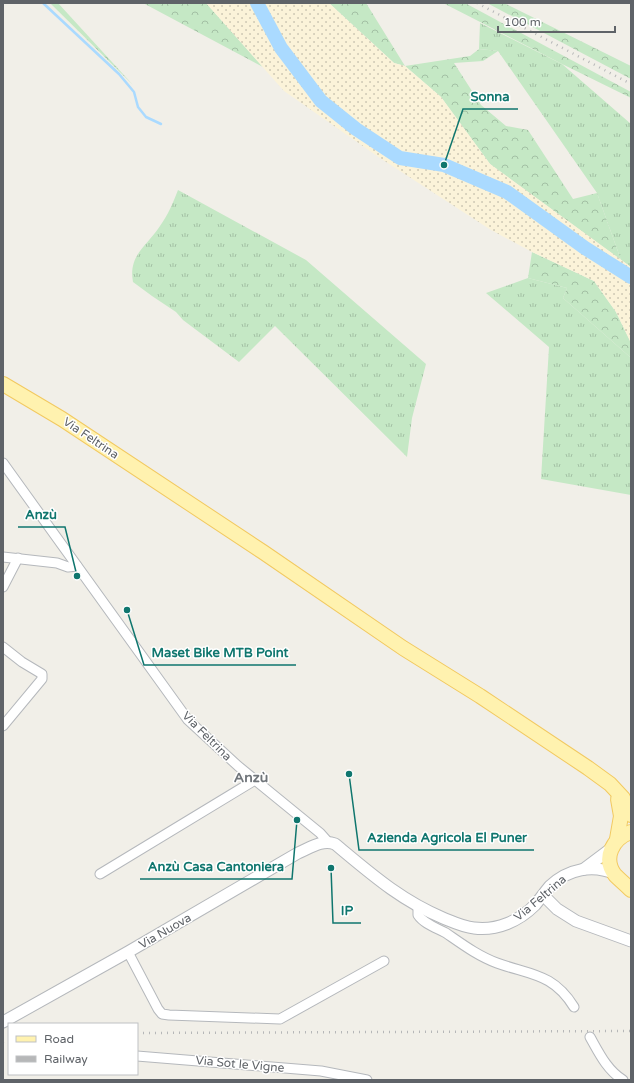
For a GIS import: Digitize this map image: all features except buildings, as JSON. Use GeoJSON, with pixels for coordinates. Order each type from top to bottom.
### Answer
{"type":"FeatureCollection","features":[{"type":"Feature","properties":{"kind":"main road","name":"Via Feltrina"},"geometry":{"type":"LineString","coordinates":[[3,384],[62,419],[263,552],[403,648],[480,696],[588,768],[615,789],[623,798],[631,815]]}},
{"type":"Feature","properties":{"kind":"main road"},"geometry":{"type":"LineString","coordinates":[[615,789],[620,802],[621,816],[610,861],[611,866],[631,890]]}},
{"type":"Feature","properties":{"kind":"main road","name":"Via Feltrina"},"geometry":{"type":"LineString","coordinates":[[615,844],[624,835],[631,832]]}},
{"type":"Feature","properties":{"kind":"street","name":"Via Feltrina"},"geometry":{"type":"LineString","coordinates":[[3,463],[188,720],[238,766],[320,833],[328,842],[335,844],[399,896],[461,925],[486,929],[501,926],[514,921],[530,909],[552,885],[568,875],[593,863],[615,844]]}},
{"type":"Feature","properties":{"kind":"street"},"geometry":{"type":"LineString","coordinates":[[3,557],[57,563],[68,567],[77,566]]}},
{"type":"Feature","properties":{"kind":"street"},"geometry":{"type":"LineString","coordinates":[[3,587],[18,558]]}},
{"type":"Feature","properties":{"kind":"street"},"geometry":{"type":"LineString","coordinates":[[3,647],[22,662],[42,674],[42,679],[3,726]]}},
{"type":"Feature","properties":{"kind":"street"},"geometry":{"type":"LineString","coordinates":[[100,874],[255,780]]}},
{"type":"Feature","properties":{"kind":"street","name":"Via Nuova"},"geometry":{"type":"LineString","coordinates":[[7,1022],[298,853],[328,842]]}},
{"type":"Feature","properties":{"kind":"street","name":"Via Feltrina"},"geometry":{"type":"LineString","coordinates":[[583,869],[600,869],[622,879]]}},
{"type":"Feature","properties":{"kind":"street"},"geometry":{"type":"LineString","coordinates":[[543,895],[557,909],[576,921],[631,941]]}},
{"type":"Feature","properties":{"kind":"street"},"geometry":{"type":"LineString","coordinates":[[418,906],[418,915],[426,922],[467,948],[496,963],[544,978],[558,987],[574,1007]]}},
{"type":"Feature","properties":{"kind":"street"},"geometry":{"type":"LineString","coordinates":[[128,952],[158,1009],[162,1014],[168,1016],[280,1019],[384,961]]}},
{"type":"Feature","properties":{"kind":"street"},"geometry":{"type":"LineString","coordinates":[[590,1036],[602,1059],[614,1074],[623,1080]]}},
{"type":"Feature","properties":{"kind":"street","name":"Via Sot le Vigne"},"geometry":{"type":"LineString","coordinates":[[138,1056],[321,1071],[367,1080]]}},
{"type":"Feature","properties":{"kind":"green space"},"geometry":{"type":"Polygon","coordinates":[[[50,3],[58,3],[133,85],[50,3]]]}},
{"type":"Feature","properties":{"kind":"green space"},"geometry":{"type":"Polygon","coordinates":[[[143,3],[206,3],[263,67],[143,3]]]}},
{"type":"Feature","properties":{"kind":"green space"},"geometry":{"type":"Polygon","coordinates":[[[329,3],[366,3],[405,66],[394,63],[329,3]]]}},
{"type":"Feature","properties":{"kind":"green space"},"geometry":{"type":"Polygon","coordinates":[[[443,3],[465,3],[631,92],[631,98],[562,64],[443,3]]]}},
{"type":"Feature","properties":{"kind":"green space"},"geometry":{"type":"Polygon","coordinates":[[[487,3],[504,3],[631,66],[631,79],[487,3]]]}},
{"type":"Feature","properties":{"kind":"green space"},"geometry":{"type":"Polygon","coordinates":[[[480,23],[562,64],[631,124],[631,267],[621,260],[597,193],[498,51],[479,49],[480,23]]]}},
{"type":"Feature","properties":{"kind":"green space"},"geometry":{"type":"Polygon","coordinates":[[[479,49],[498,51],[483,61],[454,63],[481,105],[506,126],[528,130],[573,199],[597,193],[621,260],[490,164],[441,97],[405,66],[470,56],[479,49]]]}},
{"type":"Feature","properties":{"kind":"green space"},"geometry":{"type":"Polygon","coordinates":[[[178,190],[306,260],[426,364],[412,418],[407,457],[275,326],[239,362],[183,320],[176,312],[133,282],[133,265],[136,258],[163,222],[178,190]]]}},
{"type":"Feature","properties":{"kind":"green space"},"geometry":{"type":"Polygon","coordinates":[[[532,252],[594,281],[616,312],[631,343],[631,362],[630,357],[563,298],[567,288],[528,278],[532,252]]]}},
{"type":"Feature","properties":{"kind":"green space"},"geometry":{"type":"Polygon","coordinates":[[[528,278],[567,288],[563,298],[630,357],[631,495],[541,479],[549,347],[486,293],[528,278]]]}},
{"type":"Feature","properties":{"kind":"sand"},"geometry":{"type":"Polygon","coordinates":[[[206,3],[329,3],[394,63],[405,66],[441,97],[490,164],[631,267],[631,343],[616,312],[594,281],[532,252],[491,230],[380,158],[284,91],[206,3]]]}},
{"type":"Feature","properties":{"kind":"waterway"},"geometry":{"type":"LineString","coordinates":[[43,3],[119,74],[134,92],[138,107],[146,117],[161,124]]}},
{"type":"Feature","properties":{"kind":"waterway"},"geometry":{"type":"LineString","coordinates":[[257,3],[281,48],[321,101],[356,129],[400,158],[444,165],[507,192],[585,248],[631,277]]}},
{"type":"Feature","properties":{"kind":"railway"},"geometry":{"type":"LineString","coordinates":[[477,3],[631,84]]}},
{"type":"Feature","properties":{"kind":"railway"},"geometry":{"type":"LineString","coordinates":[[138,1033],[631,1031]]}},
{"type":"Feature","properties":{"kind":"railway"},"geometry":{"type":"LineString","coordinates":[[3,1042],[8,1041]]}},
{"type":"Feature","properties":{"kind":"place","name":"Sonna"},"geometry":{"type":"Point","coordinates":[444,165]}},
{"type":"Feature","properties":{"kind":"place","name":"Anzù"},"geometry":{"type":"Point","coordinates":[77,576]}},
{"type":"Feature","properties":{"kind":"place","name":"Maset Bike MTB Point"},"geometry":{"type":"Point","coordinates":[127,610]}},
{"type":"Feature","properties":{"kind":"place","name":"Azienda Agricola El Puner"},"geometry":{"type":"Point","coordinates":[349,774]}},
{"type":"Feature","properties":{"kind":"place","name":"Anzù Casa Cantoniera"},"geometry":{"type":"Point","coordinates":[297,820]}},
{"type":"Feature","properties":{"kind":"place","name":"IP"},"geometry":{"type":"Point","coordinates":[331,868]}},
{"type":"Feature","properties":{"kind":"district","name":"Anzù"},"geometry":{"type":"Point","coordinates":[251,777]}}]}
